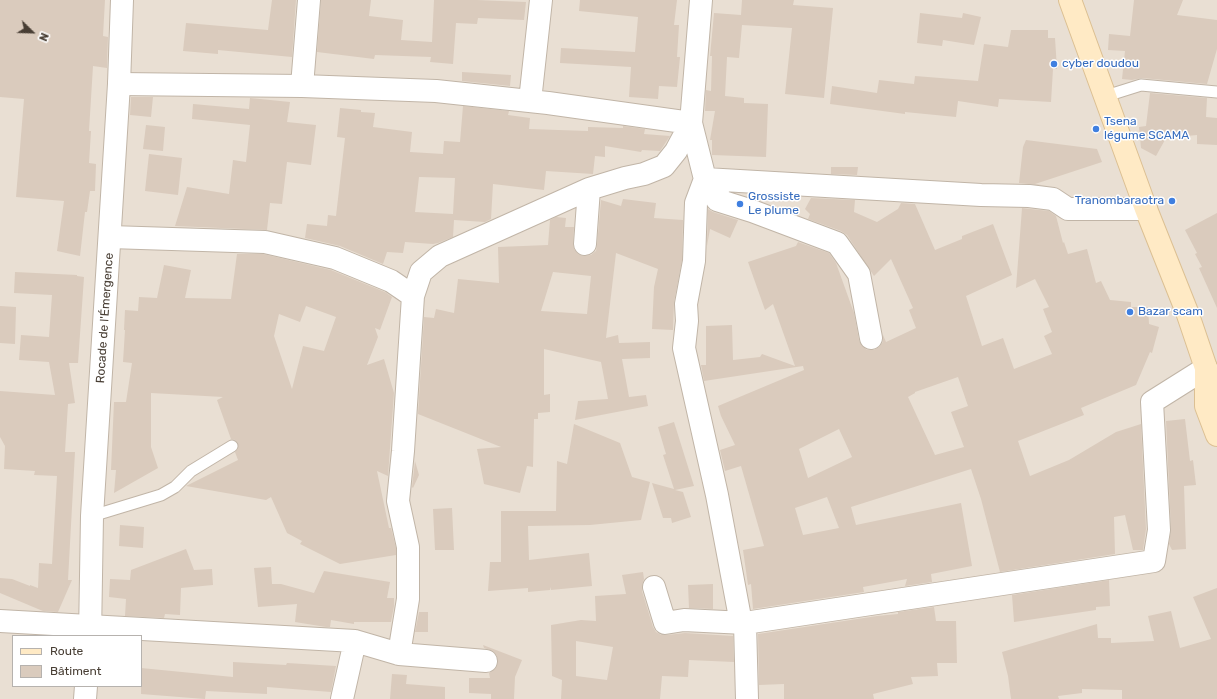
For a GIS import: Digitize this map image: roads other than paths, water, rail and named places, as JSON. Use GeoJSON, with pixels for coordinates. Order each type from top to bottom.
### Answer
{"type":"FeatureCollection","features":[{"type":"Feature","properties":{"kind":"main road"},"geometry":{"type":"LineString","coordinates":[[1070,0],[1146,210],[1212,375],[1206,406],[1217,435]]}},
{"type":"Feature","properties":{"kind":"street","name":"Rocade de l'Émergence"},"geometry":{"type":"LineString","coordinates":[[90,632],[92,516],[119,84],[122,0]]}},
{"type":"Feature","properties":{"kind":"street"},"geometry":{"type":"LineString","coordinates":[[302,86],[309,0]]}},
{"type":"Feature","properties":{"kind":"street"},"geometry":{"type":"LineString","coordinates":[[530,101],[541,0]]}},
{"type":"Feature","properties":{"kind":"street"},"geometry":{"type":"LineString","coordinates":[[399,654],[408,599],[408,547],[398,501],[403,451],[413,296],[421,272],[440,256],[589,189],[644,174],[664,166],[676,151],[691,123],[701,0]]}},
{"type":"Feature","properties":{"kind":"street"},"geometry":{"type":"LineString","coordinates":[[119,84],[302,86],[436,91],[530,101],[691,123]]}},
{"type":"Feature","properties":{"kind":"street"},"geometry":{"type":"LineString","coordinates":[[691,123],[712,179],[717,200],[752,211],[837,243],[859,274],[871,338]]}},
{"type":"Feature","properties":{"kind":"street"},"geometry":{"type":"LineString","coordinates":[[712,179],[1029,196],[1053,199],[1068,209],[1146,210]]}},
{"type":"Feature","properties":{"kind":"street"},"geometry":{"type":"LineString","coordinates":[[712,179],[696,203],[694,261],[686,304],[687,321],[684,348],[717,496],[743,623],[747,699]]}},
{"type":"Feature","properties":{"kind":"street"},"geometry":{"type":"LineString","coordinates":[[585,244],[589,189]]}},
{"type":"Feature","properties":{"kind":"street"},"geometry":{"type":"LineString","coordinates":[[110,237],[265,242],[335,258],[391,281],[413,296]]}},
{"type":"Feature","properties":{"kind":"street"},"geometry":{"type":"LineString","coordinates":[[654,587],[665,623],[684,620],[743,623],[1154,561],[1159,530],[1152,402],[1212,375]]}},
{"type":"Feature","properties":{"kind":"street"},"geometry":{"type":"LineString","coordinates":[[0,621],[90,632],[355,641],[399,654],[486,661]]}},
{"type":"Feature","properties":{"kind":"street"},"geometry":{"type":"LineString","coordinates":[[342,699],[355,641]]}},
{"type":"Feature","properties":{"kind":"street"},"geometry":{"type":"LineString","coordinates":[[85,699],[86,687]]}},
{"type":"Feature","properties":{"kind":"lane"},"geometry":{"type":"LineString","coordinates":[[1106,96],[1141,85],[1217,92]]}},
{"type":"Feature","properties":{"kind":"lane"},"geometry":{"type":"LineString","coordinates":[[92,516],[161,495],[176,487],[191,471],[232,446]]}},
{"type":"Feature","properties":{"kind":"place","name":"cyber doudou"},"geometry":{"type":"Point","coordinates":[1054,64]}},
{"type":"Feature","properties":{"kind":"place","name":"Tsena légume SCAMA"},"geometry":{"type":"Point","coordinates":[1096,129]}},
{"type":"Feature","properties":{"kind":"place","name":"Tranombaraotra"},"geometry":{"type":"Point","coordinates":[1172,201]}},
{"type":"Feature","properties":{"kind":"place","name":"Grossiste Le plume"},"geometry":{"type":"Point","coordinates":[740,204]}},
{"type":"Feature","properties":{"kind":"place","name":"Bazar scam"},"geometry":{"type":"Point","coordinates":[1130,312]}}]}
